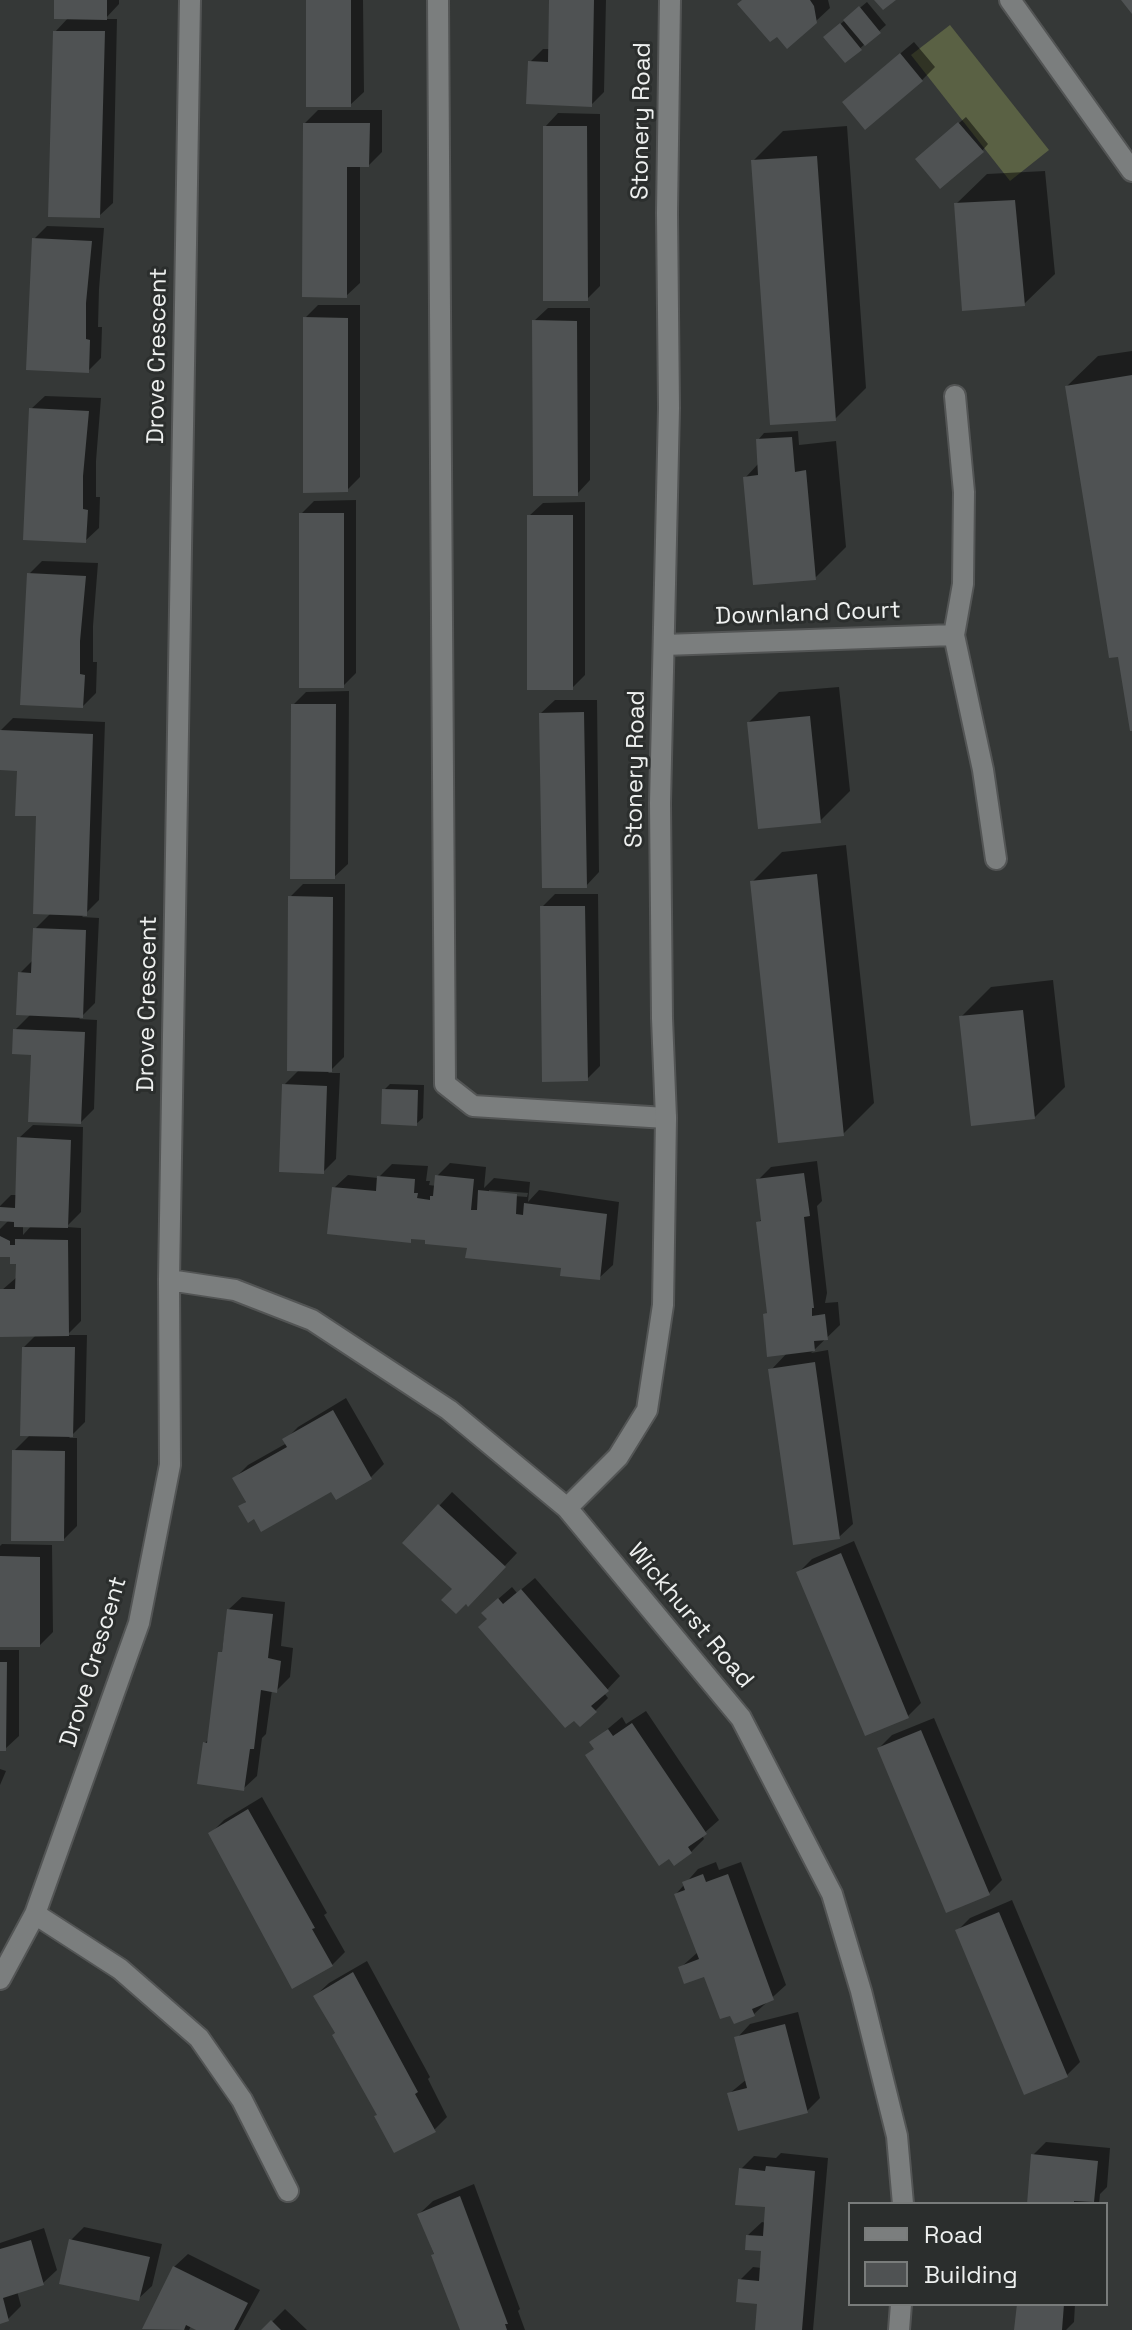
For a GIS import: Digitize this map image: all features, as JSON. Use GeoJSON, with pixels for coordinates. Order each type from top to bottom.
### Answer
{"type":"FeatureCollection","features":[{"type":"Feature","properties":{"kind":"street","name":"Drove Crescent"},"geometry":{"type":"LineString","coordinates":[[0,1979],[35,1914],[139,1623],[170,1465],[169,1280],[190,0]]}},
{"type":"Feature","properties":{"kind":"street"},"geometry":{"type":"LineString","coordinates":[[438,0],[445,1084],[473,1106],[666,1118]]}},
{"type":"Feature","properties":{"kind":"street","name":"Stonery Road"},"geometry":{"type":"LineString","coordinates":[[567,1508],[618,1457],[647,1410],[663,1305],[666,1118],[660,803],[669,408],[667,213],[670,0]]}},
{"type":"Feature","properties":{"kind":"street"},"geometry":{"type":"LineString","coordinates":[[1010,0],[1132,171]]}},
{"type":"Feature","properties":{"kind":"street"},"geometry":{"type":"LineString","coordinates":[[955,396],[964,492],[963,584],[954,635],[983,770],[996,859]]}},
{"type":"Feature","properties":{"kind":"street","name":"Downland Court"},"geometry":{"type":"LineString","coordinates":[[664,645],[954,635]]}},
{"type":"Feature","properties":{"kind":"street","name":"Wickhurst Road"},"geometry":{"type":"LineString","coordinates":[[169,1280],[235,1290],[312,1320],[449,1410],[567,1508],[741,1718],[832,1894],[861,1991],[897,2136],[903,2202]]}},
{"type":"Feature","properties":{"kind":"street"},"geometry":{"type":"LineString","coordinates":[[35,1914],[120,1969],[199,2038],[242,2100],[288,2191]]}},
{"type":"Feature","properties":{"kind":"street"},"geometry":{"type":"LineString","coordinates":[[899,2330],[901,2306]]}},
{"type":"Feature","properties":{"kind":"green space"},"geometry":{"type":"Polygon","coordinates":[[[950,25],[1049,150],[1010,181],[911,55],[950,25]]]}},
{"type":"Feature","properties":{"kind":"building"},"geometry":{"type":"Polygon","coordinates":[[[54,0],[107,0],[107,20],[54,19],[54,0]]]}},
{"type":"Feature","properties":{"kind":"building"},"geometry":{"type":"Polygon","coordinates":[[[306,0],[351,0],[351,107],[306,107],[306,0]]]}},
{"type":"Feature","properties":{"kind":"building"},"geometry":{"type":"Polygon","coordinates":[[[549,0],[594,0],[592,107],[526,104],[528,61],[548,62],[549,0]]]}},
{"type":"Feature","properties":{"kind":"building"},"geometry":{"type":"Polygon","coordinates":[[[742,0],[810,0],[817,23],[787,49],[777,37],[770,42],[737,4],[742,0]]]}},
{"type":"Feature","properties":{"kind":"building"},"geometry":{"type":"Polygon","coordinates":[[[874,0],[896,0],[883,10],[874,0]]]}},
{"type":"Feature","properties":{"kind":"building"},"geometry":{"type":"Polygon","coordinates":[[[1121,0],[1132,0],[1132,14],[1121,0]]]}},
{"type":"Feature","properties":{"kind":"building"},"geometry":{"type":"Polygon","coordinates":[[[859,6],[881,33],[865,46],[843,20],[859,6]]]}},
{"type":"Feature","properties":{"kind":"building"},"geometry":{"type":"Polygon","coordinates":[[[840,23],[862,50],[845,63],[823,37],[840,23]]]}},
{"type":"Feature","properties":{"kind":"building"},"geometry":{"type":"Polygon","coordinates":[[[53,31],[105,31],[100,218],[48,217],[53,31]]]}},
{"type":"Feature","properties":{"kind":"building"},"geometry":{"type":"Polygon","coordinates":[[[900,53],[923,81],[865,130],[842,102],[900,53]]]}},
{"type":"Feature","properties":{"kind":"building"},"geometry":{"type":"Polygon","coordinates":[[[958,122],[984,152],[940,189],[915,159],[958,122]]]}},
{"type":"Feature","properties":{"kind":"building"},"geometry":{"type":"Polygon","coordinates":[[[303,123],[370,123],[369,167],[347,167],[347,298],[302,297],[303,123]]]}},
{"type":"Feature","properties":{"kind":"building"},"geometry":{"type":"Polygon","coordinates":[[[543,126],[587,126],[588,301],[543,301],[543,126]]]}},
{"type":"Feature","properties":{"kind":"building"},"geometry":{"type":"Polygon","coordinates":[[[817,156],[836,421],[770,425],[751,160],[817,156]]]}},
{"type":"Feature","properties":{"kind":"building"},"geometry":{"type":"Polygon","coordinates":[[[1015,200],[1025,306],[962,311],[954,203],[1015,200]]]}},
{"type":"Feature","properties":{"kind":"building"},"geometry":{"type":"Polygon","coordinates":[[[32,238],[92,241],[86,303],[86,339],[90,340],[89,373],[26,370],[32,238]]]}},
{"type":"Feature","properties":{"kind":"building"},"geometry":{"type":"Polygon","coordinates":[[[303,317],[348,318],[348,492],[303,493],[303,317]]]}},
{"type":"Feature","properties":{"kind":"building"},"geometry":{"type":"Polygon","coordinates":[[[532,320],[577,321],[578,496],[533,496],[532,320]]]}},
{"type":"Feature","properties":{"kind":"building"},"geometry":{"type":"Polygon","coordinates":[[[1132,375],[1130,731],[1118,657],[1109,658],[1065,386],[1132,375]]]}},
{"type":"Feature","properties":{"kind":"building"},"geometry":{"type":"Polygon","coordinates":[[[29,408],[89,411],[83,476],[83,509],[88,510],[86,543],[23,540],[29,408]]]}},
{"type":"Feature","properties":{"kind":"building"},"geometry":{"type":"Polygon","coordinates":[[[792,437],[795,472],[806,470],[816,580],[753,585],[743,477],[758,475],[756,439],[792,437]]]}},
{"type":"Feature","properties":{"kind":"building"},"geometry":{"type":"Polygon","coordinates":[[[299,513],[344,513],[344,688],[299,688],[299,513]]]}},
{"type":"Feature","properties":{"kind":"building"},"geometry":{"type":"Polygon","coordinates":[[[527,515],[573,515],[573,690],[527,690],[527,515]]]}},
{"type":"Feature","properties":{"kind":"building"},"geometry":{"type":"Polygon","coordinates":[[[27,573],[86,576],[80,641],[80,674],[85,675],[83,708],[20,705],[27,573]]]}},
{"type":"Feature","properties":{"kind":"building"},"geometry":{"type":"Polygon","coordinates":[[[291,704],[336,704],[335,879],[290,879],[291,704]]]}},
{"type":"Feature","properties":{"kind":"building"},"geometry":{"type":"Polygon","coordinates":[[[584,712],[587,888],[542,888],[539,713],[584,712]]]}},
{"type":"Feature","properties":{"kind":"building"},"geometry":{"type":"Polygon","coordinates":[[[810,716],[821,823],[758,829],[747,722],[810,716]]]}},
{"type":"Feature","properties":{"kind":"building"},"geometry":{"type":"Polygon","coordinates":[[[0,730],[93,734],[87,916],[33,914],[36,816],[15,816],[17,771],[0,770],[0,730]]]}},
{"type":"Feature","properties":{"kind":"building"},"geometry":{"type":"Polygon","coordinates":[[[817,874],[844,1136],[778,1143],[750,881],[817,874]]]}},
{"type":"Feature","properties":{"kind":"building"},"geometry":{"type":"Polygon","coordinates":[[[288,896],[333,897],[332,1072],[287,1071],[288,896]]]}},
{"type":"Feature","properties":{"kind":"building"},"geometry":{"type":"Polygon","coordinates":[[[540,906],[585,906],[588,1081],[542,1082],[540,906]]]}},
{"type":"Feature","properties":{"kind":"building"},"geometry":{"type":"Polygon","coordinates":[[[33,928],[86,930],[83,1018],[16,1015],[18,972],[31,973],[33,928]]]}},
{"type":"Feature","properties":{"kind":"building"},"geometry":{"type":"Polygon","coordinates":[[[1023,1010],[1035,1119],[971,1126],[959,1016],[1023,1010]]]}},
{"type":"Feature","properties":{"kind":"building"},"geometry":{"type":"Polygon","coordinates":[[[13,1029],[85,1032],[81,1124],[28,1122],[31,1055],[12,1054],[13,1029]]]}},
{"type":"Feature","properties":{"kind":"building"},"geometry":{"type":"Polygon","coordinates":[[[282,1084],[327,1086],[324,1174],[279,1172],[282,1084]]]}},
{"type":"Feature","properties":{"kind":"building"},"geometry":{"type":"Polygon","coordinates":[[[382,1089],[418,1090],[417,1126],[381,1124],[382,1089]]]}},
{"type":"Feature","properties":{"kind":"building"},"geometry":{"type":"Polygon","coordinates":[[[17,1137],[71,1140],[68,1228],[14,1227],[14,1222],[0,1221],[0,1207],[15,1208],[17,1137]]]}},
{"type":"Feature","properties":{"kind":"building"},"geometry":{"type":"Polygon","coordinates":[[[804,1173],[810,1216],[804,1217],[814,1308],[812,1316],[825,1314],[828,1340],[814,1341],[815,1351],[767,1357],[763,1314],[767,1313],[756,1222],[761,1221],[756,1179],[804,1173]]]}},
{"type":"Feature","properties":{"kind":"building"},"geometry":{"type":"Polygon","coordinates":[[[435,1175],[474,1179],[471,1210],[477,1210],[478,1190],[517,1194],[516,1214],[523,1215],[524,1203],[607,1214],[600,1280],[560,1276],[561,1268],[465,1258],[467,1248],[425,1244],[425,1240],[411,1239],[411,1243],[327,1234],[332,1187],[376,1191],[377,1176],[415,1179],[414,1193],[418,1193],[417,1198],[430,1200],[435,1175]]]}},
{"type":"Feature","properties":{"kind":"building"},"geometry":{"type":"Polygon","coordinates":[[[0,1236],[10,1241],[10,1245],[15,1245],[15,1239],[68,1240],[69,1336],[0,1337],[0,1289],[15,1289],[16,1264],[10,1264],[10,1257],[0,1257],[0,1236]]]}},
{"type":"Feature","properties":{"kind":"building"},"geometry":{"type":"Polygon","coordinates":[[[22,1347],[75,1347],[73,1437],[20,1436],[22,1347]]]}},
{"type":"Feature","properties":{"kind":"building"},"geometry":{"type":"Polygon","coordinates":[[[815,1362],[840,1539],[793,1545],[768,1369],[815,1362]]]}},
{"type":"Feature","properties":{"kind":"building"},"geometry":{"type":"Polygon","coordinates":[[[333,1410],[372,1479],[336,1500],[331,1492],[261,1532],[254,1519],[248,1523],[238,1506],[246,1502],[232,1478],[287,1447],[282,1439],[333,1410]]]}},
{"type":"Feature","properties":{"kind":"building"},"geometry":{"type":"Polygon","coordinates":[[[12,1450],[65,1451],[64,1541],[11,1541],[12,1450]]]}},
{"type":"Feature","properties":{"kind":"building"},"geometry":{"type":"Polygon","coordinates":[[[438,1504],[506,1567],[468,1607],[466,1604],[456,1614],[441,1600],[452,1589],[402,1543],[438,1504]]]}},
{"type":"Feature","properties":{"kind":"building"},"geometry":{"type":"Polygon","coordinates":[[[841,1553],[909,1718],[865,1736],[796,1572],[841,1553]]]}},
{"type":"Feature","properties":{"kind":"building"},"geometry":{"type":"Polygon","coordinates":[[[0,1556],[40,1557],[40,1647],[0,1647],[0,1556]]]}},
{"type":"Feature","properties":{"kind":"building"},"geometry":{"type":"Polygon","coordinates":[[[521,1589],[609,1691],[591,1706],[597,1712],[580,1727],[574,1721],[565,1728],[478,1627],[487,1619],[481,1613],[498,1598],[503,1604],[521,1589]]]}},
{"type":"Feature","properties":{"kind":"building"},"geometry":{"type":"Polygon","coordinates":[[[227,1609],[273,1614],[268,1658],[281,1661],[277,1693],[261,1690],[254,1749],[250,1749],[244,1791],[197,1784],[203,1742],[207,1743],[218,1652],[222,1652],[227,1609]]]}},
{"type":"Feature","properties":{"kind":"building"},"geometry":{"type":"Polygon","coordinates":[[[0,1662],[7,1662],[6,1751],[0,1751],[0,1662]]]}},
{"type":"Feature","properties":{"kind":"building"},"geometry":{"type":"Polygon","coordinates":[[[632,1723],[707,1834],[688,1847],[692,1853],[674,1866],[669,1859],[659,1866],[585,1755],[594,1749],[589,1742],[608,1729],[613,1736],[632,1723]]]}},
{"type":"Feature","properties":{"kind":"building"},"geometry":{"type":"Polygon","coordinates":[[[921,1730],[990,1895],[946,1913],[877,1748],[921,1730]]]}},
{"type":"Feature","properties":{"kind":"building"},"geometry":{"type":"Polygon","coordinates":[[[248,1809],[333,1966],[292,1989],[208,1833],[248,1809]]]}},
{"type":"Feature","properties":{"kind":"building"},"geometry":{"type":"Polygon","coordinates":[[[703,1874],[706,1882],[728,1874],[774,2000],[752,2009],[755,2016],[734,2024],[730,2016],[720,2019],[704,1977],[684,1984],[678,1967],[699,1959],[674,1894],[685,1890],[682,1882],[703,1874]]]}},
{"type":"Feature","properties":{"kind":"building"},"geometry":{"type":"Polygon","coordinates":[[[999,1912],[1068,2077],[1024,2095],[955,1930],[999,1912]]]}},
{"type":"Feature","properties":{"kind":"building"},"geometry":{"type":"Polygon","coordinates":[[[353,1972],[418,2092],[415,2094],[436,2132],[394,2153],[374,2116],[377,2115],[332,2035],[335,2033],[313,1996],[353,1972]]]}},
{"type":"Feature","properties":{"kind":"building"},"geometry":{"type":"Polygon","coordinates":[[[785,2024],[808,2113],[738,2131],[727,2093],[747,2088],[734,2037],[785,2024]]]}},
{"type":"Feature","properties":{"kind":"building"},"geometry":{"type":"Polygon","coordinates":[[[1031,2154],[1098,2161],[1094,2202],[1027,2202],[1031,2154]]]}},
{"type":"Feature","properties":{"kind":"building"},"geometry":{"type":"Polygon","coordinates":[[[766,2166],[815,2171],[802,2330],[755,2330],[757,2304],[736,2302],[738,2279],[759,2281],[761,2251],[745,2250],[746,2235],[763,2236],[765,2207],[735,2205],[739,2168],[765,2171],[766,2166]]]}},
{"type":"Feature","properties":{"kind":"building"},"geometry":{"type":"Polygon","coordinates":[[[460,2196],[508,2324],[505,2324],[507,2330],[460,2330],[431,2255],[434,2254],[417,2214],[460,2196]]]}},
{"type":"Feature","properties":{"kind":"building"},"geometry":{"type":"Polygon","coordinates":[[[69,2239],[150,2257],[139,2301],[59,2284],[69,2239]]]}},
{"type":"Feature","properties":{"kind":"building"},"geometry":{"type":"Polygon","coordinates":[[[31,2240],[44,2285],[3,2298],[9,2321],[0,2324],[0,2249],[31,2240]]]}},
{"type":"Feature","properties":{"kind":"building"},"geometry":{"type":"Polygon","coordinates":[[[173,2266],[248,2303],[234,2330],[196,2330],[186,2325],[184,2330],[142,2329],[173,2266]]]}},
{"type":"Feature","properties":{"kind":"building"},"geometry":{"type":"Polygon","coordinates":[[[1017,2306],[1064,2306],[1062,2330],[1014,2330],[1017,2306]]]}},
{"type":"Feature","properties":{"kind":"building"},"geometry":{"type":"Polygon","coordinates":[[[271,2320],[281,2330],[261,2330],[271,2320]]]}}]}
